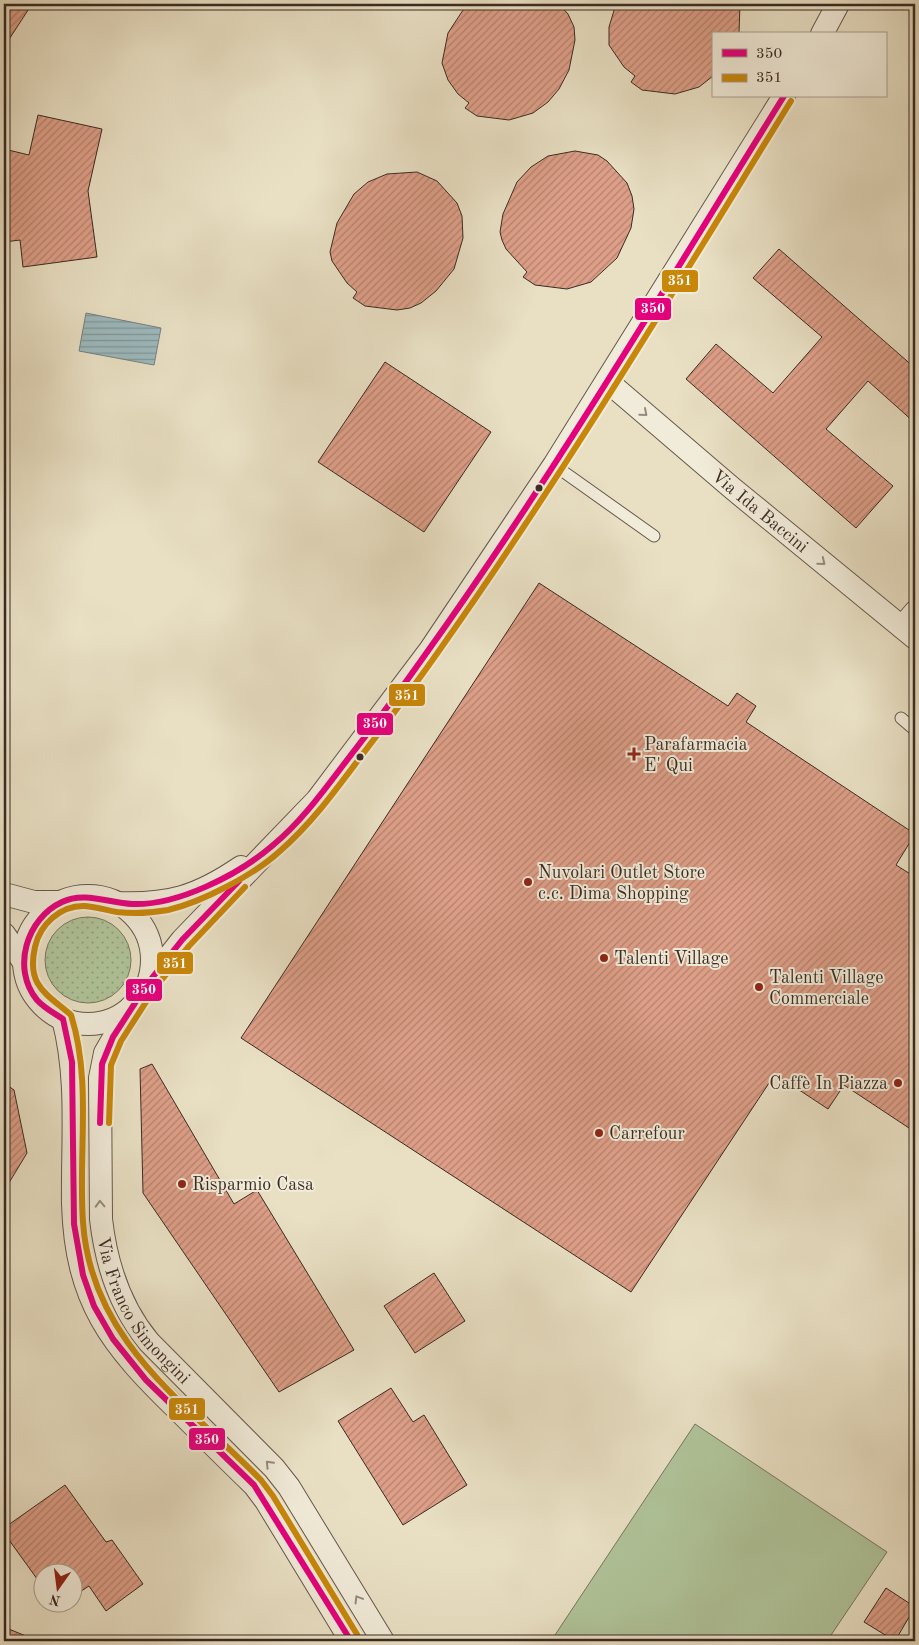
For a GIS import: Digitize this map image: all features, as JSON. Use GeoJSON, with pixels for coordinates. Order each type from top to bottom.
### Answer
{"type":"FeatureCollection","features":[{"type":"Feature","properties":{"kind":"street"},"geometry":{"type":"LineString","coordinates":[[823,32],[838,4]]}},
{"type":"Feature","properties":{"kind":"street"},"geometry":{"type":"LineString","coordinates":[[275,845],[220,881],[192,894],[156,904],[116,903],[97,897],[75,897],[60,902],[43,914],[32,928],[25,948],[23,961],[26,978],[34,996],[45,1009],[63,1019],[76,1023],[104,1022],[114,1019],[132,1006],[182,940],[275,845],[316,800],[430,650],[554,465],[783,98]]}},
{"type":"Feature","properties":{"kind":"street","name":"Via Ida Baccini"},"geometry":{"type":"LineString","coordinates":[[607,381],[732,488],[911,626]]}},
{"type":"Feature","properties":{"kind":"street"},"geometry":{"type":"LineString","coordinates":[[4,894],[34,902],[60,902]]}},
{"type":"Feature","properties":{"kind":"street"},"geometry":{"type":"LineString","coordinates":[[116,903],[134,916],[145,932],[151,948],[152,963],[148,983]]}},
{"type":"Feature","properties":{"kind":"street"},"geometry":{"type":"LineString","coordinates":[[4,934],[23,961]]}},
{"type":"Feature","properties":{"kind":"street","name":"Via Franco Simongini"},"geometry":{"type":"LineString","coordinates":[[132,1006],[105,1053],[100,1078],[101,1218],[107,1259],[114,1281],[133,1319],[149,1342],[274,1468],[289,1487],[383,1641]]}},
{"type":"Feature","properties":{"kind":"street","name":"Via Franco Simongini"},"geometry":{"type":"LineString","coordinates":[[63,1019],[72,1062],[74,1224],[83,1276],[94,1306],[126,1357],[146,1380],[254,1485],[266,1501],[351,1641]]}},
{"type":"Feature","properties":{"kind":"lane"},"geometry":{"type":"LineString","coordinates":[[554,465],[654,536]]}},
{"type":"Feature","properties":{"kind":"lane"},"geometry":{"type":"LineString","coordinates":[[901,718],[915,730]]}},
{"type":"Feature","properties":{"kind":"green space"},"geometry":{"type":"Polygon","coordinates":[[[88,917],[104,921],[118,930],[127,944],[131,960],[127,976],[118,990],[104,999],[88,1003],[72,999],[58,990],[49,976],[45,960],[49,944],[58,930],[72,921],[88,917]]]}},
{"type":"Feature","properties":{"kind":"green space"},"geometry":{"type":"Polygon","coordinates":[[[695,1424],[887,1552],[827,1641],[551,1641],[695,1424]]]}},
{"type":"Feature","properties":{"kind":"water"},"geometry":{"type":"Polygon","coordinates":[[[86,313],[161,328],[154,365],[79,351],[86,313]]]}},
{"type":"Feature","properties":{"kind":"building"},"geometry":{"type":"Polygon","coordinates":[[[4,4],[32,4],[4,47],[4,4]]]}},
{"type":"Feature","properties":{"kind":"building"},"geometry":{"type":"Polygon","coordinates":[[[467,4],[559,4],[568,14],[574,27],[575,40],[569,70],[559,89],[548,102],[533,113],[509,120],[477,116],[465,108],[469,103],[458,94],[448,80],[442,63],[448,33],[467,4]]]}},
{"type":"Feature","properties":{"kind":"building"},"geometry":{"type":"Polygon","coordinates":[[[616,4],[740,4],[739,32],[712,32],[712,77],[699,87],[675,94],[642,90],[631,82],[635,76],[624,67],[609,45],[609,27],[616,4]]]}},
{"type":"Feature","properties":{"kind":"building"},"geometry":{"type":"Polygon","coordinates":[[[38,115],[102,129],[88,191],[97,257],[23,267],[20,240],[4,242],[4,149],[29,155],[38,115]]]}},
{"type":"Feature","properties":{"kind":"building"},"geometry":{"type":"Polygon","coordinates":[[[575,151],[598,155],[607,161],[627,183],[634,209],[631,228],[617,258],[591,282],[567,289],[535,285],[523,277],[527,272],[506,249],[500,232],[503,214],[517,182],[531,167],[548,156],[575,151]]]}},
{"type":"Feature","properties":{"kind":"building"},"geometry":{"type":"Polygon","coordinates":[[[417,172],[437,181],[457,203],[462,216],[463,238],[454,269],[436,291],[421,303],[410,308],[397,310],[365,306],[353,298],[357,292],[347,283],[332,261],[330,252],[337,223],[354,194],[368,182],[387,174],[417,172]]]}},
{"type":"Feature","properties":{"kind":"building"},"geometry":{"type":"Polygon","coordinates":[[[779,249],[915,368],[915,423],[868,381],[826,429],[893,486],[856,528],[686,379],[716,344],[773,393],[822,337],[753,278],[779,249]]]}},
{"type":"Feature","properties":{"kind":"building"},"geometry":{"type":"Polygon","coordinates":[[[385,362],[491,432],[424,532],[318,462],[385,362]]]}},
{"type":"Feature","properties":{"kind":"building","name":"Talenti Village"},"geometry":{"type":"Polygon","coordinates":[[[539,583],[728,706],[737,693],[756,706],[746,722],[915,834],[896,865],[915,877],[915,1132],[844,1085],[828,1109],[775,1074],[631,1292],[241,1038],[539,583]]]}},
{"type":"Feature","properties":{"kind":"building"},"geometry":{"type":"Polygon","coordinates":[[[152,1064],[234,1204],[257,1190],[354,1350],[279,1392],[143,1193],[140,1069],[152,1064]]]}},
{"type":"Feature","properties":{"kind":"building"},"geometry":{"type":"Polygon","coordinates":[[[4,1083],[14,1090],[27,1153],[4,1191],[4,1083]]]}},
{"type":"Feature","properties":{"kind":"building"},"geometry":{"type":"Polygon","coordinates":[[[434,1273],[465,1321],[415,1353],[384,1306],[434,1273]]]}},
{"type":"Feature","properties":{"kind":"building"},"geometry":{"type":"Polygon","coordinates":[[[391,1388],[413,1422],[424,1415],[467,1485],[403,1525],[338,1421],[391,1388]]]}},
{"type":"Feature","properties":{"kind":"building"},"geometry":{"type":"Polygon","coordinates":[[[65,1485],[106,1542],[112,1540],[143,1584],[106,1611],[89,1586],[82,1591],[82,1562],[32,1562],[32,1572],[4,1533],[4,1528],[65,1485]]]}},
{"type":"Feature","properties":{"kind":"building"},"geometry":{"type":"Polygon","coordinates":[[[886,1588],[915,1607],[895,1641],[864,1622],[886,1588]]]}},
{"type":"Feature","properties":{"kind":"building"},"geometry":{"type":"Polygon","coordinates":[[[4,1627],[38,1641],[4,1641],[4,1627]]]}},
{"type":"Feature","properties":{"kind":"transit line","name":"350"},"geometry":{"type":"LineString","coordinates":[[351,1641],[254,1485],[146,1380],[113,1339],[94,1306],[83,1275],[74,1224],[72,1062],[63,1019],[40,1003],[29,987],[24,959],[27,945],[32,932],[40,920],[50,909],[62,902],[70,899],[97,898],[132,904],[150,903],[187,894],[206,887],[242,868],[272,846],[301,818],[405,683],[473,587],[609,378],[783,98]]}},
{"type":"Feature","properties":{"kind":"transit line","name":"351"},"geometry":{"type":"LineString","coordinates":[[358,1636],[273,1496],[261,1480],[173,1395],[146,1366],[123,1335],[104,1302],[90,1264],[83,1222],[83,1092],[77,1040],[71,1015],[47,995],[36,980],[33,971],[35,947],[47,924],[60,912],[68,909],[85,906],[123,913],[155,912],[182,906],[212,894],[242,878],[269,860],[291,841],[312,818],[341,783],[423,674],[489,579],[621,376],[791,101]]}},
{"type":"Feature","properties":{"kind":"transit line","name":"350"},"geometry":{"type":"LineString","coordinates":[[100,1123],[102,1064],[113,1037],[148,983],[182,940],[239,881]]}},
{"type":"Feature","properties":{"kind":"transit line","name":"351"},"geometry":{"type":"LineString","coordinates":[[109,1123],[111,1065],[121,1041],[155,988],[189,946],[245,887]]}},
{"type":"Feature","properties":{"kind":"place","name":"Parafarmacia E' Qui"},"geometry":{"type":"Point","coordinates":[634,754]}},
{"type":"Feature","properties":{"kind":"place","name":"Nuvolari Outlet Store c.c. Dima Shopping"},"geometry":{"type":"Point","coordinates":[528,882]}},
{"type":"Feature","properties":{"kind":"place","name":"Talenti Village"},"geometry":{"type":"Point","coordinates":[604,958]}},
{"type":"Feature","properties":{"kind":"place","name":"Talenti Village Commerciale"},"geometry":{"type":"Point","coordinates":[759,987]}},
{"type":"Feature","properties":{"kind":"place","name":"Caffè In Piazza"},"geometry":{"type":"Point","coordinates":[898,1083]}},
{"type":"Feature","properties":{"kind":"place","name":"Carrefour"},"geometry":{"type":"Point","coordinates":[599,1133]}},
{"type":"Feature","properties":{"kind":"place","name":"Risparmio Casa"},"geometry":{"type":"Point","coordinates":[182,1184]}}]}
